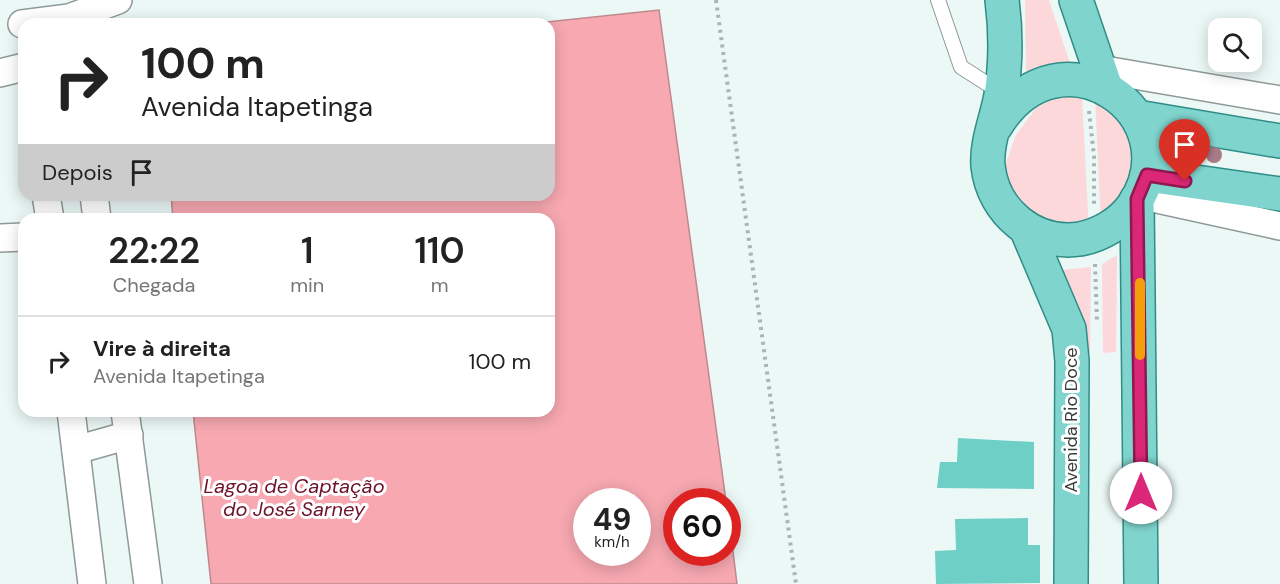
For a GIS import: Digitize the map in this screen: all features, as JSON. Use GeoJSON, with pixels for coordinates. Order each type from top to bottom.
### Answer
{"type":"FeatureCollection","features":[{"type":"Feature","properties":{"kind":"main road","name":"Avenida Rio Doce"},"geometry":{"type":"LineString","coordinates":[[1002,0],[1006,27],[1002,93],[989,145],[988,165],[991,184],[999,201],[1011,216],[1026,228],[1039,234],[1066,240],[1094,236],[1119,221],[1141,190]]}},
{"type":"Feature","properties":{"kind":"main road"},"geometry":{"type":"LineString","coordinates":[[1076,0],[1097,79],[1123,100],[1137,117],[1147,145],[1141,190],[1142,584]]}},
{"type":"Feature","properties":{"kind":"main road","name":"Avenida Rio Doce"},"geometry":{"type":"LineString","coordinates":[[995,127],[1006,108],[1032,88],[1063,79],[1097,79]]}},
{"type":"Feature","properties":{"kind":"main road"},"geometry":{"type":"LineString","coordinates":[[1137,117],[1280,141]]}},
{"type":"Feature","properties":{"kind":"main road"},"geometry":{"type":"LineString","coordinates":[[1141,190],[1280,194]]}},
{"type":"Feature","properties":{"kind":"main road","name":"Avenida Rio Doce"},"geometry":{"type":"LineString","coordinates":[[1026,228],[1069,329],[1072,361],[1071,584]]}},
{"type":"Feature","properties":{"kind":"street"},"geometry":{"type":"LineString","coordinates":[[77,18],[118,0]]}},
{"type":"Feature","properties":{"kind":"street"},"geometry":{"type":"LineString","coordinates":[[0,73],[18,68]]}},
{"type":"Feature","properties":{"kind":"street"},"geometry":{"type":"LineString","coordinates":[[1097,79],[1280,100]]}},
{"type":"Feature","properties":{"kind":"street"},"geometry":{"type":"LineString","coordinates":[[1141,190],[1280,226]]}},
{"type":"Feature","properties":{"kind":"street"},"geometry":{"type":"LineString","coordinates":[[0,238],[18,237]]}},
{"type":"Feature","properties":{"kind":"street"},"geometry":{"type":"LineString","coordinates":[[72,417],[92,584]]}},
{"type":"Feature","properties":{"kind":"street"},"geometry":{"type":"LineString","coordinates":[[76,450],[127,423],[148,584]]}},
{"type":"Feature","properties":{"kind":"lane"},"geometry":{"type":"LineString","coordinates":[[938,0],[961,67],[1002,93]]}},
{"type":"Feature","properties":{"kind":"path"},"geometry":{"type":"LineString","coordinates":[[716,0],[796,584]]}},
{"type":"Feature","properties":{"kind":"path"},"geometry":{"type":"LineString","coordinates":[[1097,79],[1094,156],[1097,329]]}},
{"type":"Feature","properties":{"kind":"shaded area"},"geometry":{"type":"Polygon","coordinates":[[[1025,0],[1049,0],[1070,63],[1042,67],[1026,76],[1025,0]]]}},
{"type":"Feature","properties":{"kind":"shaded area"},"geometry":{"type":"Polygon","coordinates":[[[1058,96],[1082,96],[1089,231],[1039,226],[1006,186],[1005,165],[1016,135],[1036,108],[1058,96]]]}},
{"type":"Feature","properties":{"kind":"shaded area"},"geometry":{"type":"Polygon","coordinates":[[[1095,98],[1112,105],[1142,163],[1101,226],[1095,98]]]}},
{"type":"Feature","properties":{"kind":"shaded area"},"geometry":{"type":"Polygon","coordinates":[[[1117,255],[1116,352],[1103,353],[1102,264],[1117,255]]]}},
{"type":"Feature","properties":{"kind":"shaded area"},"geometry":{"type":"Polygon","coordinates":[[[1091,267],[1090,354],[1061,270],[1091,267]]]}},
{"type":"Feature","properties":{"kind":"water","name":"Lagoa de Captação do José Sarney"},"geometry":{"type":"Polygon","coordinates":[[[659,10],[724,488],[663,488],[663,566],[735,566],[737,584],[211,584],[194,417],[555,417],[555,213],[172,213],[172,201],[555,201],[555,21],[659,10]]]}},
{"type":"Feature","properties":{"kind":"building"},"geometry":{"type":"Polygon","coordinates":[[[958,438],[1034,442],[1034,489],[937,488],[940,462],[957,462],[958,438]]]}},
{"type":"Feature","properties":{"kind":"building"},"geometry":{"type":"Polygon","coordinates":[[[1028,518],[1028,545],[1040,545],[1040,583],[936,584],[935,551],[956,550],[955,519],[1028,518]]]}},
{"type":"Feature","properties":{"kind":"slow traffic"},"geometry":{"type":"LineString","coordinates":[[1140,283],[1140,355]]}},
{"type":"Feature","properties":{"kind":"route"},"geometry":{"type":"LineString","coordinates":[[1141,493],[1140,214],[1137,199],[1147,175],[1185,181]]}}]}
